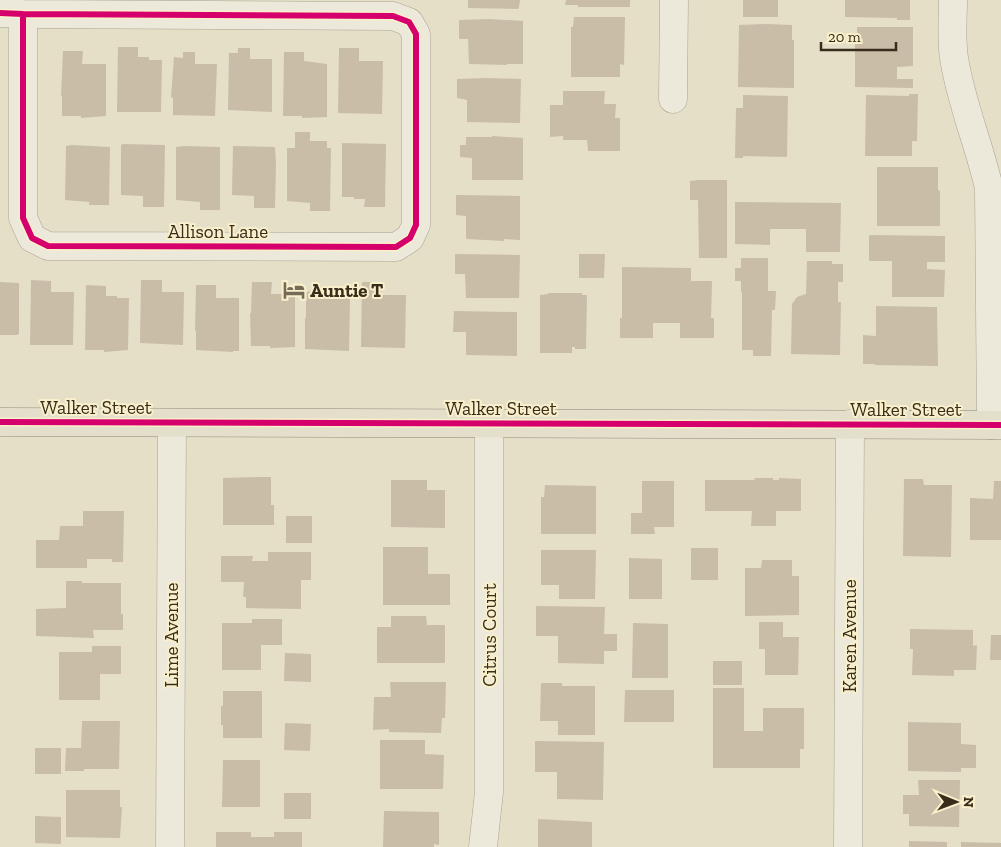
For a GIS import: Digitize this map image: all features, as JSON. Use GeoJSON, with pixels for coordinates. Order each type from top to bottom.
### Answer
{"type":"FeatureCollection","features":[{"type":"Feature","properties":{"kind":"main road","name":"Walker Street"},"geometry":{"type":"LineString","coordinates":[[0,422],[996,425]]}},
{"type":"Feature","properties":{"kind":"street"},"geometry":{"type":"LineString","coordinates":[[673,99],[674,0]]}},
{"type":"Feature","properties":{"kind":"street"},"geometry":{"type":"LineString","coordinates":[[953,0],[953,56],[962,97],[982,156],[989,188],[996,425]]}},
{"type":"Feature","properties":{"kind":"street","name":"Allison Lane"},"geometry":{"type":"LineString","coordinates":[[12,14],[393,16],[409,22],[416,34],[416,225],[410,238],[396,247],[48,246],[32,238],[23,218],[12,14]]}},
{"type":"Feature","properties":{"kind":"street","name":"Lime Avenue"},"geometry":{"type":"LineString","coordinates":[[170,847],[172,423]]}},
{"type":"Feature","properties":{"kind":"street","name":"Citrus Court"},"geometry":{"type":"LineString","coordinates":[[483,847],[489,792],[489,423]]}},
{"type":"Feature","properties":{"kind":"street","name":"Karen Avenue"},"geometry":{"type":"LineString","coordinates":[[848,847],[850,424]]}},
{"type":"Feature","properties":{"kind":"building"},"geometry":{"type":"Polygon","coordinates":[[[468,0],[520,0],[518,9],[468,8],[468,0]]]}},
{"type":"Feature","properties":{"kind":"building"},"geometry":{"type":"Polygon","coordinates":[[[566,0],[630,0],[630,7],[578,7],[578,5],[565,5],[566,0]]]}},
{"type":"Feature","properties":{"kind":"building"},"geometry":{"type":"Polygon","coordinates":[[[743,0],[778,0],[778,17],[743,17],[743,0]]]}},
{"type":"Feature","properties":{"kind":"building"},"geometry":{"type":"Polygon","coordinates":[[[845,0],[910,0],[910,20],[845,17],[845,0]]]}},
{"type":"Feature","properties":{"kind":"building"},"geometry":{"type":"Polygon","coordinates":[[[574,17],[625,17],[624,65],[620,64],[620,77],[571,77],[571,27],[573,27],[574,17]]]}},
{"type":"Feature","properties":{"kind":"building"},"geometry":{"type":"Polygon","coordinates":[[[459,20],[523,21],[523,64],[469,64],[468,39],[459,39],[459,20]]]}},
{"type":"Feature","properties":{"kind":"building"},"geometry":{"type":"Polygon","coordinates":[[[739,25],[792,25],[792,40],[794,40],[794,88],[738,87],[739,25]]]}},
{"type":"Feature","properties":{"kind":"building"},"geometry":{"type":"Polygon","coordinates":[[[857,27],[913,27],[913,66],[897,67],[897,79],[913,79],[913,88],[855,87],[855,39],[857,39],[857,27]]]}},
{"type":"Feature","properties":{"kind":"building"},"geometry":{"type":"Polygon","coordinates":[[[118,47],[138,47],[138,57],[149,57],[149,60],[162,60],[161,112],[117,112],[118,47]]]}},
{"type":"Feature","properties":{"kind":"building"},"geometry":{"type":"Polygon","coordinates":[[[238,48],[250,48],[250,59],[272,59],[272,112],[228,110],[229,53],[238,53],[238,48]]]}},
{"type":"Feature","properties":{"kind":"building"},"geometry":{"type":"Polygon","coordinates":[[[339,48],[359,48],[359,61],[383,61],[382,114],[338,113],[339,48]]]}},
{"type":"Feature","properties":{"kind":"building"},"geometry":{"type":"Polygon","coordinates":[[[63,51],[83,51],[82,64],[106,64],[106,116],[81,118],[81,116],[62,116],[63,51]]]}},
{"type":"Feature","properties":{"kind":"building"},"geometry":{"type":"Polygon","coordinates":[[[183,52],[195,52],[195,64],[217,64],[215,116],[173,115],[173,98],[171,97],[174,57],[183,58],[183,52]]]}},
{"type":"Feature","properties":{"kind":"building"},"geometry":{"type":"Polygon","coordinates":[[[284,52],[304,52],[304,61],[327,64],[327,117],[302,118],[302,116],[283,116],[284,52]]]}},
{"type":"Feature","properties":{"kind":"building"},"geometry":{"type":"Polygon","coordinates":[[[457,79],[521,79],[520,123],[467,122],[467,100],[457,98],[457,79]]]}},
{"type":"Feature","properties":{"kind":"building"},"geometry":{"type":"Polygon","coordinates":[[[563,91],[605,91],[604,104],[616,104],[615,118],[620,118],[620,151],[588,151],[587,140],[563,140],[563,136],[550,137],[550,105],[563,105],[563,91]]]}},
{"type":"Feature","properties":{"kind":"building"},"geometry":{"type":"Polygon","coordinates":[[[909,94],[918,94],[917,141],[912,141],[912,156],[865,156],[866,95],[909,96],[909,94]]]}},
{"type":"Feature","properties":{"kind":"building"},"geometry":{"type":"Polygon","coordinates":[[[743,95],[788,96],[787,157],[743,156],[743,158],[735,158],[736,108],[743,108],[743,95]]]}},
{"type":"Feature","properties":{"kind":"building"},"geometry":{"type":"Polygon","coordinates":[[[295,132],[310,132],[310,141],[327,141],[327,148],[331,148],[330,211],[310,211],[310,203],[287,201],[287,148],[295,148],[295,132]]]}},
{"type":"Feature","properties":{"kind":"building"},"geometry":{"type":"Polygon","coordinates":[[[466,137],[523,138],[523,180],[472,180],[472,158],[460,157],[460,145],[466,145],[466,137]]]}},
{"type":"Feature","properties":{"kind":"building"},"geometry":{"type":"Polygon","coordinates":[[[342,143],[386,144],[385,207],[364,207],[365,199],[342,197],[342,143]]]}},
{"type":"Feature","properties":{"kind":"building"},"geometry":{"type":"Polygon","coordinates":[[[121,145],[165,145],[164,207],[143,207],[143,196],[121,195],[121,145]]]}},
{"type":"Feature","properties":{"kind":"building"},"geometry":{"type":"Polygon","coordinates":[[[66,146],[110,147],[109,205],[89,205],[89,202],[65,200],[66,146]]]}},
{"type":"Feature","properties":{"kind":"building"},"geometry":{"type":"Polygon","coordinates":[[[233,146],[275,147],[275,208],[254,208],[254,196],[232,195],[233,146]]]}},
{"type":"Feature","properties":{"kind":"building"},"geometry":{"type":"Polygon","coordinates":[[[176,147],[220,147],[220,210],[200,210],[200,202],[176,200],[176,147]]]}},
{"type":"Feature","properties":{"kind":"building"},"geometry":{"type":"Polygon","coordinates":[[[877,167],[938,167],[940,226],[877,226],[877,167]]]}},
{"type":"Feature","properties":{"kind":"building"},"geometry":{"type":"Polygon","coordinates":[[[727,180],[727,258],[699,258],[698,200],[690,200],[690,181],[727,180]]]}},
{"type":"Feature","properties":{"kind":"building"},"geometry":{"type":"Polygon","coordinates":[[[456,195],[520,196],[520,240],[466,239],[466,216],[456,215],[456,195]]]}},
{"type":"Feature","properties":{"kind":"building"},"geometry":{"type":"Polygon","coordinates":[[[735,202],[841,203],[840,252],[806,252],[806,229],[770,229],[770,245],[735,244],[735,202]]]}},
{"type":"Feature","properties":{"kind":"building"},"geometry":{"type":"Polygon","coordinates":[[[869,235],[945,236],[945,262],[927,262],[927,269],[945,270],[944,297],[892,297],[892,261],[869,261],[869,235]]]}},
{"type":"Feature","properties":{"kind":"building"},"geometry":{"type":"Polygon","coordinates":[[[455,254],[520,255],[519,298],[466,298],[465,274],[455,274],[455,254]]]}},
{"type":"Feature","properties":{"kind":"building"},"geometry":{"type":"Polygon","coordinates":[[[579,254],[605,254],[604,278],[579,278],[579,254]]]}},
{"type":"Feature","properties":{"kind":"building"},"geometry":{"type":"Polygon","coordinates":[[[741,258],[768,258],[768,291],[776,291],[775,310],[772,310],[771,356],[753,356],[753,350],[742,350],[741,281],[735,281],[735,268],[741,268],[741,258]]]}},
{"type":"Feature","properties":{"kind":"building"},"geometry":{"type":"Polygon","coordinates":[[[807,261],[832,261],[832,264],[843,264],[843,282],[838,282],[838,302],[841,302],[840,355],[791,354],[792,304],[797,297],[806,294],[807,261]]]}},
{"type":"Feature","properties":{"kind":"building"},"geometry":{"type":"Polygon","coordinates":[[[622,267],[691,268],[691,281],[712,281],[711,318],[714,318],[714,338],[680,338],[680,323],[653,323],[653,338],[620,338],[622,267]]]}},
{"type":"Feature","properties":{"kind":"building"},"geometry":{"type":"Polygon","coordinates":[[[31,280],[51,281],[51,292],[74,292],[73,345],[30,345],[31,280]]]}},
{"type":"Feature","properties":{"kind":"building"},"geometry":{"type":"Polygon","coordinates":[[[141,280],[162,280],[162,292],[184,292],[183,345],[140,343],[141,280]]]}},
{"type":"Feature","properties":{"kind":"building"},"geometry":{"type":"Polygon","coordinates":[[[0,282],[19,283],[19,334],[17,335],[0,335],[0,282]]]}},
{"type":"Feature","properties":{"kind":"building"},"geometry":{"type":"Polygon","coordinates":[[[252,282],[272,282],[271,294],[295,294],[295,347],[270,348],[270,346],[251,346],[250,313],[252,282]]]}},
{"type":"Feature","properties":{"kind":"building"},"geometry":{"type":"Polygon","coordinates":[[[362,282],[382,282],[381,295],[406,295],[405,348],[361,347],[362,282]]]}},
{"type":"Feature","properties":{"kind":"building"},"geometry":{"type":"Polygon","coordinates":[[[86,285],[106,286],[106,296],[129,298],[128,350],[104,352],[104,350],[85,350],[86,285]]]}},
{"type":"Feature","properties":{"kind":"building"},"geometry":{"type":"Polygon","coordinates":[[[196,285],[216,285],[216,298],[239,298],[239,351],[196,350],[196,285]]]}},
{"type":"Feature","properties":{"kind":"building"},"geometry":{"type":"Polygon","coordinates":[[[316,286],[328,286],[328,298],[350,298],[349,351],[305,349],[306,292],[316,291],[316,286]]]}},
{"type":"Feature","properties":{"kind":"building"},"geometry":{"type":"Polygon","coordinates":[[[548,293],[582,293],[582,295],[587,295],[586,349],[575,349],[575,347],[572,347],[572,353],[540,353],[540,295],[548,293]]]}},
{"type":"Feature","properties":{"kind":"building"},"geometry":{"type":"Polygon","coordinates":[[[876,306],[937,307],[938,366],[863,364],[863,335],[876,336],[876,306]]]}},
{"type":"Feature","properties":{"kind":"building"},"geometry":{"type":"Polygon","coordinates":[[[454,311],[517,312],[517,356],[466,355],[466,332],[453,332],[454,311]]]}},
{"type":"Feature","properties":{"kind":"building"},"geometry":{"type":"Polygon","coordinates":[[[271,477],[271,505],[274,505],[274,525],[223,525],[223,478],[271,477]]]}},
{"type":"Feature","properties":{"kind":"building"},"geometry":{"type":"Polygon","coordinates":[[[754,478],[773,478],[773,480],[779,480],[779,478],[801,479],[801,511],[776,511],[776,526],[751,526],[752,511],[705,511],[705,480],[755,480],[754,478]]]}},
{"type":"Feature","properties":{"kind":"building"},"geometry":{"type":"Polygon","coordinates":[[[904,479],[923,479],[924,485],[952,485],[951,557],[903,556],[904,479]]]}},
{"type":"Feature","properties":{"kind":"building"},"geometry":{"type":"Polygon","coordinates":[[[391,480],[427,480],[427,490],[445,490],[445,528],[391,527],[391,480]]]}},
{"type":"Feature","properties":{"kind":"building"},"geometry":{"type":"Polygon","coordinates":[[[642,481],[674,481],[674,527],[654,527],[655,534],[631,534],[631,513],[642,513],[642,481]]]}},
{"type":"Feature","properties":{"kind":"building"},"geometry":{"type":"Polygon","coordinates":[[[994,481],[1001,481],[1001,540],[970,540],[970,498],[993,499],[994,481]]]}},
{"type":"Feature","properties":{"kind":"building"},"geometry":{"type":"Polygon","coordinates":[[[545,485],[596,486],[596,534],[541,534],[541,497],[544,497],[545,485]]]}},
{"type":"Feature","properties":{"kind":"building"},"geometry":{"type":"Polygon","coordinates":[[[83,511],[124,511],[123,562],[112,562],[112,559],[87,559],[87,568],[36,568],[36,540],[59,540],[60,526],[83,526],[83,511]]]}},
{"type":"Feature","properties":{"kind":"building"},"geometry":{"type":"Polygon","coordinates":[[[286,516],[312,516],[312,543],[286,543],[286,516]]]}},
{"type":"Feature","properties":{"kind":"building"},"geometry":{"type":"Polygon","coordinates":[[[383,547],[428,547],[428,574],[450,574],[450,605],[383,605],[383,547]]]}},
{"type":"Feature","properties":{"kind":"building"},"geometry":{"type":"Polygon","coordinates":[[[691,548],[718,548],[718,580],[691,580],[691,548]]]}},
{"type":"Feature","properties":{"kind":"building"},"geometry":{"type":"Polygon","coordinates":[[[541,550],[596,550],[595,599],[559,599],[559,585],[541,585],[541,550]]]}},
{"type":"Feature","properties":{"kind":"building"},"geometry":{"type":"Polygon","coordinates":[[[268,552],[311,552],[311,580],[301,580],[301,609],[246,608],[246,597],[243,597],[244,582],[221,582],[221,556],[253,556],[252,561],[268,561],[268,552]]]}},
{"type":"Feature","properties":{"kind":"building"},"geometry":{"type":"Polygon","coordinates":[[[629,558],[662,559],[662,599],[629,599],[629,558]]]}},
{"type":"Feature","properties":{"kind":"building"},"geometry":{"type":"Polygon","coordinates":[[[762,560],[792,560],[792,576],[799,576],[799,615],[745,616],[745,568],[761,568],[762,560]]]}},
{"type":"Feature","properties":{"kind":"building"},"geometry":{"type":"Polygon","coordinates":[[[66,581],[121,583],[123,630],[93,630],[94,638],[36,636],[36,609],[66,608],[66,581]]]}},
{"type":"Feature","properties":{"kind":"building"},"geometry":{"type":"Polygon","coordinates":[[[536,606],[605,607],[604,634],[617,634],[617,651],[604,651],[604,664],[558,663],[558,636],[536,636],[536,606]]]}},
{"type":"Feature","properties":{"kind":"building"},"geometry":{"type":"Polygon","coordinates":[[[391,616],[426,616],[427,625],[445,625],[445,663],[377,663],[377,627],[391,627],[391,616]]]}},
{"type":"Feature","properties":{"kind":"building"},"geometry":{"type":"Polygon","coordinates":[[[252,619],[282,619],[282,645],[261,645],[261,670],[222,670],[222,623],[252,623],[252,619]]]}},
{"type":"Feature","properties":{"kind":"building"},"geometry":{"type":"Polygon","coordinates":[[[759,622],[783,622],[783,637],[799,637],[798,675],[765,675],[765,649],[759,649],[759,622]]]}},
{"type":"Feature","properties":{"kind":"building"},"geometry":{"type":"Polygon","coordinates":[[[633,623],[668,624],[668,678],[632,678],[633,623]]]}},
{"type":"Feature","properties":{"kind":"building"},"geometry":{"type":"Polygon","coordinates":[[[910,629],[973,630],[973,646],[977,645],[976,670],[954,670],[954,676],[912,675],[913,649],[910,649],[910,629]]]}},
{"type":"Feature","properties":{"kind":"building"},"geometry":{"type":"Polygon","coordinates":[[[991,635],[1001,635],[1001,660],[990,660],[991,635]]]}},
{"type":"Feature","properties":{"kind":"building"},"geometry":{"type":"Polygon","coordinates":[[[92,646],[121,646],[121,674],[100,674],[100,700],[59,700],[59,652],[92,652],[92,646]]]}},
{"type":"Feature","properties":{"kind":"building"},"geometry":{"type":"Polygon","coordinates":[[[285,653],[311,654],[311,682],[284,681],[285,653]]]}},
{"type":"Feature","properties":{"kind":"building"},"geometry":{"type":"Polygon","coordinates":[[[713,661],[742,661],[742,685],[713,685],[713,661]]]}},
{"type":"Feature","properties":{"kind":"building"},"geometry":{"type":"Polygon","coordinates":[[[390,682],[446,682],[445,718],[442,718],[441,733],[389,732],[389,729],[373,730],[374,697],[391,697],[390,682]]]}},
{"type":"Feature","properties":{"kind":"building"},"geometry":{"type":"Polygon","coordinates":[[[541,683],[562,683],[562,686],[595,686],[595,735],[558,735],[558,721],[540,721],[541,683]]]}},
{"type":"Feature","properties":{"kind":"building"},"geometry":{"type":"Polygon","coordinates":[[[713,688],[744,688],[744,731],[763,731],[763,708],[804,708],[804,749],[800,749],[800,768],[713,768],[713,688]]]}},
{"type":"Feature","properties":{"kind":"building"},"geometry":{"type":"Polygon","coordinates":[[[625,690],[674,690],[674,722],[624,722],[625,690]]]}},
{"type":"Feature","properties":{"kind":"building"},"geometry":{"type":"Polygon","coordinates":[[[223,691],[262,691],[262,738],[223,738],[221,706],[223,706],[223,691]]]}},
{"type":"Feature","properties":{"kind":"building"},"geometry":{"type":"Polygon","coordinates":[[[82,721],[120,721],[119,769],[65,771],[66,748],[81,748],[82,721]]]}},
{"type":"Feature","properties":{"kind":"building"},"geometry":{"type":"Polygon","coordinates":[[[908,722],[961,723],[961,744],[976,745],[976,768],[961,768],[961,772],[908,771],[908,722]]]}},
{"type":"Feature","properties":{"kind":"building"},"geometry":{"type":"Polygon","coordinates":[[[285,723],[311,724],[310,751],[284,750],[285,723]]]}},
{"type":"Feature","properties":{"kind":"building"},"geometry":{"type":"Polygon","coordinates":[[[380,740],[425,740],[425,754],[444,755],[443,789],[380,789],[380,740]]]}},
{"type":"Feature","properties":{"kind":"building"},"geometry":{"type":"Polygon","coordinates":[[[535,741],[604,742],[603,800],[557,799],[557,772],[535,772],[535,741]]]}},
{"type":"Feature","properties":{"kind":"building"},"geometry":{"type":"Polygon","coordinates":[[[35,748],[61,748],[61,774],[35,774],[35,748]]]}},
{"type":"Feature","properties":{"kind":"building"},"geometry":{"type":"Polygon","coordinates":[[[223,760],[260,760],[260,807],[222,807],[223,760]]]}},
{"type":"Feature","properties":{"kind":"building"},"geometry":{"type":"Polygon","coordinates":[[[918,780],[960,780],[959,827],[909,826],[909,814],[903,814],[903,795],[919,795],[918,780]]]}},
{"type":"Feature","properties":{"kind":"building"},"geometry":{"type":"Polygon","coordinates":[[[66,790],[120,790],[120,807],[122,807],[120,838],[66,837],[66,790]]]}},
{"type":"Feature","properties":{"kind":"building"},"geometry":{"type":"Polygon","coordinates":[[[284,793],[311,793],[311,819],[284,819],[284,793]]]}},
{"type":"Feature","properties":{"kind":"building"},"geometry":{"type":"Polygon","coordinates":[[[384,811],[439,812],[439,845],[434,844],[434,847],[383,847],[384,811]]]}},
{"type":"Feature","properties":{"kind":"building"},"geometry":{"type":"Polygon","coordinates":[[[35,816],[61,817],[61,844],[35,843],[35,816]]]}},
{"type":"Feature","properties":{"kind":"building"},"geometry":{"type":"Polygon","coordinates":[[[538,819],[592,822],[592,847],[538,847],[538,819]]]}},
{"type":"Feature","properties":{"kind":"building"},"geometry":{"type":"Polygon","coordinates":[[[216,832],[251,832],[251,837],[274,837],[274,832],[302,832],[302,847],[216,847],[216,832]]]}},
{"type":"Feature","properties":{"kind":"building"},"geometry":{"type":"Polygon","coordinates":[[[909,841],[947,842],[947,847],[909,847],[909,841]]]}},
{"type":"Feature","properties":{"kind":"building"},"geometry":{"type":"Polygon","coordinates":[[[961,842],[1001,843],[1001,847],[961,847],[961,842]]]}},
{"type":"Feature","properties":{"kind":"cycle path"},"geometry":{"type":"LineString","coordinates":[[0,13],[393,16],[409,22],[416,34],[416,225],[410,238],[396,247],[48,246],[32,238],[23,218],[23,14]]}},
{"type":"Feature","properties":{"kind":"cycle path"},"geometry":{"type":"LineString","coordinates":[[0,422],[1001,425]]}},
{"type":"Feature","properties":{"kind":"place","name":"Auntie T"},"geometry":{"type":"Point","coordinates":[294,290]}}]}
